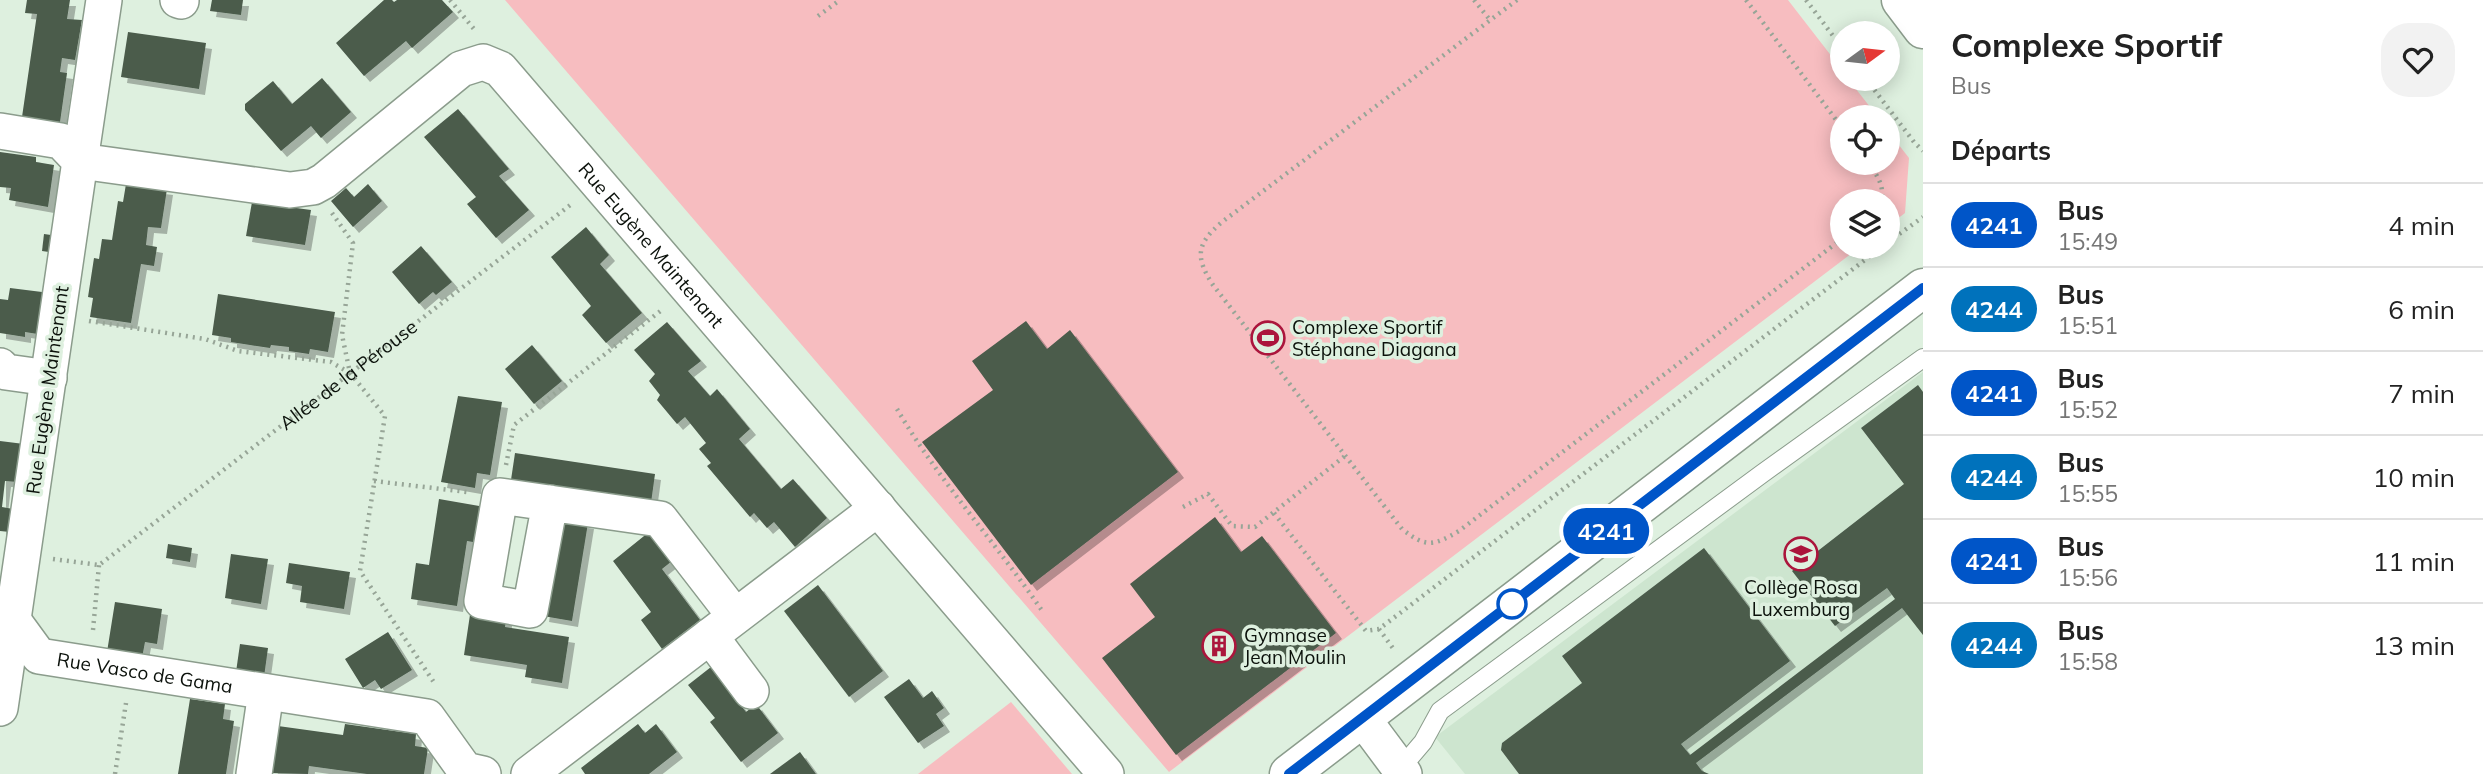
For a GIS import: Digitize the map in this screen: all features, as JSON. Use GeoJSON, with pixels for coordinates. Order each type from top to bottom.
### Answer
{"type":"FeatureCollection","features":[{"type":"Feature","properties":{"kind":"street","name":"Rue Eugène Maintenant"},"geometry":{"type":"LineString","coordinates":[[6,618],[22,555],[104,0]]}},
{"type":"Feature","properties":{"kind":"street"},"geometry":{"type":"LineString","coordinates":[[1901,0],[1923,29]]}},
{"type":"Feature","properties":{"kind":"street","name":"Rue Eugène Maintenant"},"geometry":{"type":"LineString","coordinates":[[313,187],[324,181],[461,69],[483,62],[500,69],[1106,774]]}},
{"type":"Feature","properties":{"kind":"street"},"geometry":{"type":"LineString","coordinates":[[0,131],[61,141],[80,161],[290,190],[313,187]]}},
{"type":"Feature","properties":{"kind":"street"},"geometry":{"type":"LineString","coordinates":[[1289,774],[1923,288]]}},
{"type":"Feature","properties":{"kind":"street"},"geometry":{"type":"LineString","coordinates":[[0,366],[6,373],[49,378]]}},
{"type":"Feature","properties":{"kind":"street"},"geometry":{"type":"LineString","coordinates":[[550,503],[530,610],[482,601],[500,496],[550,503],[660,519],[723,626],[751,691]]}},
{"type":"Feature","properties":{"kind":"street"},"geometry":{"type":"LineString","coordinates":[[529,774],[878,508]]}},
{"type":"Feature","properties":{"kind":"street"},"geometry":{"type":"LineString","coordinates":[[0,708],[6,618]]}},
{"type":"Feature","properties":{"kind":"street","name":"Rue Vasco de Gama"},"geometry":{"type":"LineString","coordinates":[[6,618],[39,656],[427,717]]}},
{"type":"Feature","properties":{"kind":"street"},"geometry":{"type":"LineString","coordinates":[[254,774],[266,692]]}},
{"type":"Feature","properties":{"kind":"street"},"geometry":{"type":"LineString","coordinates":[[427,717],[466,770],[483,774]]}},
{"type":"Feature","properties":{"kind":"street"},"geometry":{"type":"LineString","coordinates":[[1363,719],[1402,771]]}},
{"type":"Feature","properties":{"kind":"lane"},"geometry":{"type":"LineString","coordinates":[[1402,771],[1423,742],[1440,711],[1923,358]]}},
{"type":"Feature","properties":{"kind":"path"},"geometry":{"type":"LineString","coordinates":[[818,16],[840,0]]}},
{"type":"Feature","properties":{"kind":"path"},"geometry":{"type":"LineString","coordinates":[[1474,0],[1490,20]]}},
{"type":"Feature","properties":{"kind":"path"},"geometry":{"type":"LineString","coordinates":[[1517,0],[1222,222],[1208,234],[1200,250],[1202,268],[1213,285],[1402,529],[1415,540],[1428,545],[1442,541],[1830,248]]}},
{"type":"Feature","properties":{"kind":"path"},"geometry":{"type":"LineString","coordinates":[[1746,0],[1830,112]]}},
{"type":"Feature","properties":{"kind":"path"},"geometry":{"type":"LineString","coordinates":[[1806,0],[1830,32]]}},
{"type":"Feature","properties":{"kind":"path"},"geometry":{"type":"LineString","coordinates":[[1875,91],[1923,151]]}},
{"type":"Feature","properties":{"kind":"path","name":"Allée de la Pérouse"},"geometry":{"type":"LineString","coordinates":[[99,565],[598,183]]}},
{"type":"Feature","properties":{"kind":"path"},"geometry":{"type":"LineString","coordinates":[[313,187],[354,243],[342,335],[349,373]]}},
{"type":"Feature","properties":{"kind":"path"},"geometry":{"type":"LineString","coordinates":[[1900,233],[1923,217]]}},
{"type":"Feature","properties":{"kind":"path"},"geometry":{"type":"LineString","coordinates":[[1274,513],[1366,631],[1379,629],[1866,259]]}},
{"type":"Feature","properties":{"kind":"path"},"geometry":{"type":"LineString","coordinates":[[374,481],[500,496],[514,425],[689,289]]}},
{"type":"Feature","properties":{"kind":"path"},"geometry":{"type":"LineString","coordinates":[[58,312],[96,323],[205,339],[238,351],[331,362],[349,373],[385,416],[360,571],[443,697],[427,717]]}},
{"type":"Feature","properties":{"kind":"path"},"geometry":{"type":"LineString","coordinates":[[897,409],[919,446],[1016,572],[1042,612]]}},
{"type":"Feature","properties":{"kind":"path"},"geometry":{"type":"LineString","coordinates":[[1183,507],[1208,494],[1232,526],[1255,527],[1345,456]]}},
{"type":"Feature","properties":{"kind":"path"},"geometry":{"type":"LineString","coordinates":[[22,555],[99,565],[90,664]]}},
{"type":"Feature","properties":{"kind":"path"},"geometry":{"type":"LineString","coordinates":[[116,774],[131,671]]}},
{"type":"Feature","properties":{"kind":"shaded area","name":"Complexe Sportif Stéphane Diagana"},"geometry":{"type":"Polygon","coordinates":[[[505,0],[1788,0],[1830,54],[1830,91],[1857,91],[1869,105],[1830,105],[1830,175],[1900,175],[1900,146],[1909,158],[1905,213],[1900,217],[1900,189],[1830,189],[1830,259],[1844,259],[1169,772],[505,0]]]}},
{"type":"Feature","properties":{"kind":"shaded area","name":"Collège Rosa Luxemburg"},"geometry":{"type":"Polygon","coordinates":[[[1923,372],[1923,774],[1465,774],[1435,737],[1923,372]]]}},
{"type":"Feature","properties":{"kind":"shaded area"},"geometry":{"type":"Polygon","coordinates":[[[1011,702],[1072,774],[918,774],[1011,702]]]}},
{"type":"Feature","properties":{"kind":"building"},"geometry":{"type":"Polygon","coordinates":[[[27,0],[70,0],[67,19],[82,20],[75,60],[62,58],[60,72],[67,73],[60,122],[22,117],[37,14],[25,13],[27,0]]]}},
{"type":"Feature","properties":{"kind":"building"},"geometry":{"type":"Polygon","coordinates":[[[212,0],[243,0],[241,15],[210,11],[212,0]]]}},
{"type":"Feature","properties":{"kind":"building"},"geometry":{"type":"Polygon","coordinates":[[[384,0],[442,0],[453,12],[412,48],[406,41],[364,76],[336,43],[384,0]]]}},
{"type":"Feature","properties":{"kind":"building"},"geometry":{"type":"Polygon","coordinates":[[[128,32],[206,43],[199,89],[121,77],[128,32]]]}},
{"type":"Feature","properties":{"kind":"building"},"geometry":{"type":"Polygon","coordinates":[[[322,78],[351,112],[321,138],[311,126],[281,151],[245,110],[245,104],[273,81],[292,104],[322,78]]]}},
{"type":"Feature","properties":{"kind":"building"},"geometry":{"type":"Polygon","coordinates":[[[458,109],[509,169],[499,176],[529,210],[496,238],[467,204],[476,197],[424,137],[458,109]]]}},
{"type":"Feature","properties":{"kind":"building"},"geometry":{"type":"Polygon","coordinates":[[[0,152],[36,157],[36,162],[54,165],[48,207],[9,200],[11,188],[0,187],[0,152]]]}},
{"type":"Feature","properties":{"kind":"building"},"geometry":{"type":"Polygon","coordinates":[[[126,184],[167,189],[161,228],[148,227],[146,245],[157,247],[154,266],[141,264],[131,323],[90,317],[93,298],[88,297],[94,258],[99,259],[102,239],[112,240],[118,201],[123,202],[126,184]]]}},
{"type":"Feature","properties":{"kind":"building"},"geometry":{"type":"Polygon","coordinates":[[[368,184],[382,201],[353,227],[331,201],[346,188],[354,197],[368,184]]]}},
{"type":"Feature","properties":{"kind":"building"},"geometry":{"type":"Polygon","coordinates":[[[252,202],[311,210],[305,245],[246,236],[252,202]]]}},
{"type":"Feature","properties":{"kind":"building"},"geometry":{"type":"Polygon","coordinates":[[[586,227],[609,255],[600,264],[642,313],[606,343],[582,315],[591,306],[551,257],[586,227]]]}},
{"type":"Feature","properties":{"kind":"building"},"geometry":{"type":"Polygon","coordinates":[[[44,234],[58,236],[56,253],[42,251],[44,234]]]}},
{"type":"Feature","properties":{"kind":"building"},"geometry":{"type":"Polygon","coordinates":[[[421,246],[452,282],[436,295],[433,292],[419,304],[392,272],[421,246]]]}},
{"type":"Feature","properties":{"kind":"building"},"geometry":{"type":"Polygon","coordinates":[[[10,288],[50,293],[44,335],[25,332],[25,337],[0,333],[0,299],[8,300],[10,288]]]}},
{"type":"Feature","properties":{"kind":"building"},"geometry":{"type":"Polygon","coordinates":[[[218,294],[335,312],[328,352],[310,349],[309,354],[289,351],[289,347],[271,345],[270,348],[231,342],[231,338],[212,335],[218,294]]]}},
{"type":"Feature","properties":{"kind":"building"},"geometry":{"type":"Polygon","coordinates":[[[1026,321],[1047,349],[1070,330],[1178,472],[1031,585],[922,442],[993,390],[972,361],[1026,321]]]}},
{"type":"Feature","properties":{"kind":"building"},"geometry":{"type":"Polygon","coordinates":[[[667,322],[701,361],[688,371],[710,396],[717,389],[750,429],[739,439],[781,489],[793,479],[827,518],[795,547],[774,522],[767,528],[754,513],[750,517],[707,466],[711,463],[699,449],[706,443],[685,417],[677,424],[657,400],[660,395],[649,381],[655,374],[634,350],[667,322]]]}},
{"type":"Feature","properties":{"kind":"building"},"geometry":{"type":"Polygon","coordinates":[[[532,345],[562,381],[534,404],[505,369],[532,345]]]}},
{"type":"Feature","properties":{"kind":"building"},"geometry":{"type":"Polygon","coordinates":[[[1918,385],[1923,392],[1923,635],[1902,608],[1696,763],[1702,771],[1709,774],[1519,774],[1501,750],[1502,743],[1582,683],[1562,656],[1704,548],[1790,661],[1681,744],[1690,755],[1895,599],[1887,588],[1835,626],[1792,571],[1904,484],[1861,428],[1918,385]]]}},
{"type":"Feature","properties":{"kind":"building"},"geometry":{"type":"Polygon","coordinates":[[[458,396],[502,402],[490,475],[477,473],[475,488],[441,482],[458,396]]]}},
{"type":"Feature","properties":{"kind":"building"},"geometry":{"type":"Polygon","coordinates":[[[0,441],[24,444],[18,482],[5,481],[2,507],[13,509],[10,532],[0,531],[0,441]]]}},
{"type":"Feature","properties":{"kind":"building"},"geometry":{"type":"Polygon","coordinates":[[[515,453],[655,474],[651,503],[511,480],[515,453]]]}},
{"type":"Feature","properties":{"kind":"building"},"geometry":{"type":"Polygon","coordinates":[[[439,499],[485,507],[479,543],[467,541],[457,606],[411,599],[416,563],[429,565],[439,499]]]}},
{"type":"Feature","properties":{"kind":"building","name":"Gymnase Jean Moulin"},"geometry":{"type":"Polygon","coordinates":[[[1215,517],[1241,552],[1262,536],[1336,633],[1176,755],[1102,658],[1155,617],[1130,584],[1215,517]]]}},
{"type":"Feature","properties":{"kind":"building"},"geometry":{"type":"Polygon","coordinates":[[[559,518],[588,523],[572,621],[543,616],[559,518]]]}},
{"type":"Feature","properties":{"kind":"building"},"geometry":{"type":"Polygon","coordinates":[[[649,532],[672,561],[662,569],[700,620],[662,649],[641,620],[651,612],[613,561],[649,532]]]}},
{"type":"Feature","properties":{"kind":"building"},"geometry":{"type":"Polygon","coordinates":[[[168,544],[192,548],[190,562],[166,558],[168,544]]]}},
{"type":"Feature","properties":{"kind":"building"},"geometry":{"type":"Polygon","coordinates":[[[231,554],[268,559],[261,604],[225,598],[231,554]]]}},
{"type":"Feature","properties":{"kind":"building"},"geometry":{"type":"Polygon","coordinates":[[[289,563],[350,572],[344,609],[300,602],[302,586],[286,583],[289,563]]]}},
{"type":"Feature","properties":{"kind":"building"},"geometry":{"type":"Polygon","coordinates":[[[818,585],[883,671],[849,697],[784,611],[818,585]]]}},
{"type":"Feature","properties":{"kind":"building"},"geometry":{"type":"Polygon","coordinates":[[[115,602],[162,609],[157,644],[145,642],[142,658],[107,652],[115,602]]]}},
{"type":"Feature","properties":{"kind":"building"},"geometry":{"type":"Polygon","coordinates":[[[471,608],[507,614],[505,627],[569,637],[562,683],[525,677],[527,665],[464,655],[471,608]]]}},
{"type":"Feature","properties":{"kind":"building"},"geometry":{"type":"Polygon","coordinates":[[[388,632],[412,670],[381,689],[375,680],[363,688],[345,659],[388,632]]]}},
{"type":"Feature","properties":{"kind":"building"},"geometry":{"type":"Polygon","coordinates":[[[240,644],[268,648],[264,677],[236,672],[240,644]]]}},
{"type":"Feature","properties":{"kind":"building"},"geometry":{"type":"Polygon","coordinates":[[[711,667],[746,712],[756,704],[778,733],[741,762],[710,722],[715,718],[688,685],[711,667]]]}},
{"type":"Feature","properties":{"kind":"building"},"geometry":{"type":"Polygon","coordinates":[[[909,679],[923,698],[932,691],[944,708],[936,714],[944,726],[918,743],[884,697],[909,679]]]}},
{"type":"Feature","properties":{"kind":"building"},"geometry":{"type":"Polygon","coordinates":[[[190,699],[225,704],[223,719],[234,721],[226,774],[178,774],[190,699]]]}},
{"type":"Feature","properties":{"kind":"building"},"geometry":{"type":"Polygon","coordinates":[[[345,724],[416,734],[415,746],[428,748],[424,774],[367,774],[309,766],[308,774],[271,773],[278,726],[343,735],[345,724]]]}},
{"type":"Feature","properties":{"kind":"building"},"geometry":{"type":"Polygon","coordinates":[[[638,724],[645,733],[656,724],[677,752],[649,774],[585,774],[581,768],[638,724]]]}},
{"type":"Feature","properties":{"kind":"building"},"geometry":{"type":"Polygon","coordinates":[[[800,752],[816,774],[770,774],[800,752]]]}},
{"type":"Feature","properties":{"kind":"bus line","name":"4241"},"geometry":{"type":"LineString","coordinates":[[1289,774],[1923,288]]}},
{"type":"Feature","properties":{"kind":"place","name":"Complexe Sportif Stéphane Diagana"},"geometry":{"type":"Point","coordinates":[1268,338]}},
{"type":"Feature","properties":{"kind":"place","name":"Collège Rosa Luxemburg"},"geometry":{"type":"Point","coordinates":[1801,554]}},
{"type":"Feature","properties":{"kind":"place","name":"Gymnase Jean Moulin"},"geometry":{"type":"Point","coordinates":[1219,646]}}]}
